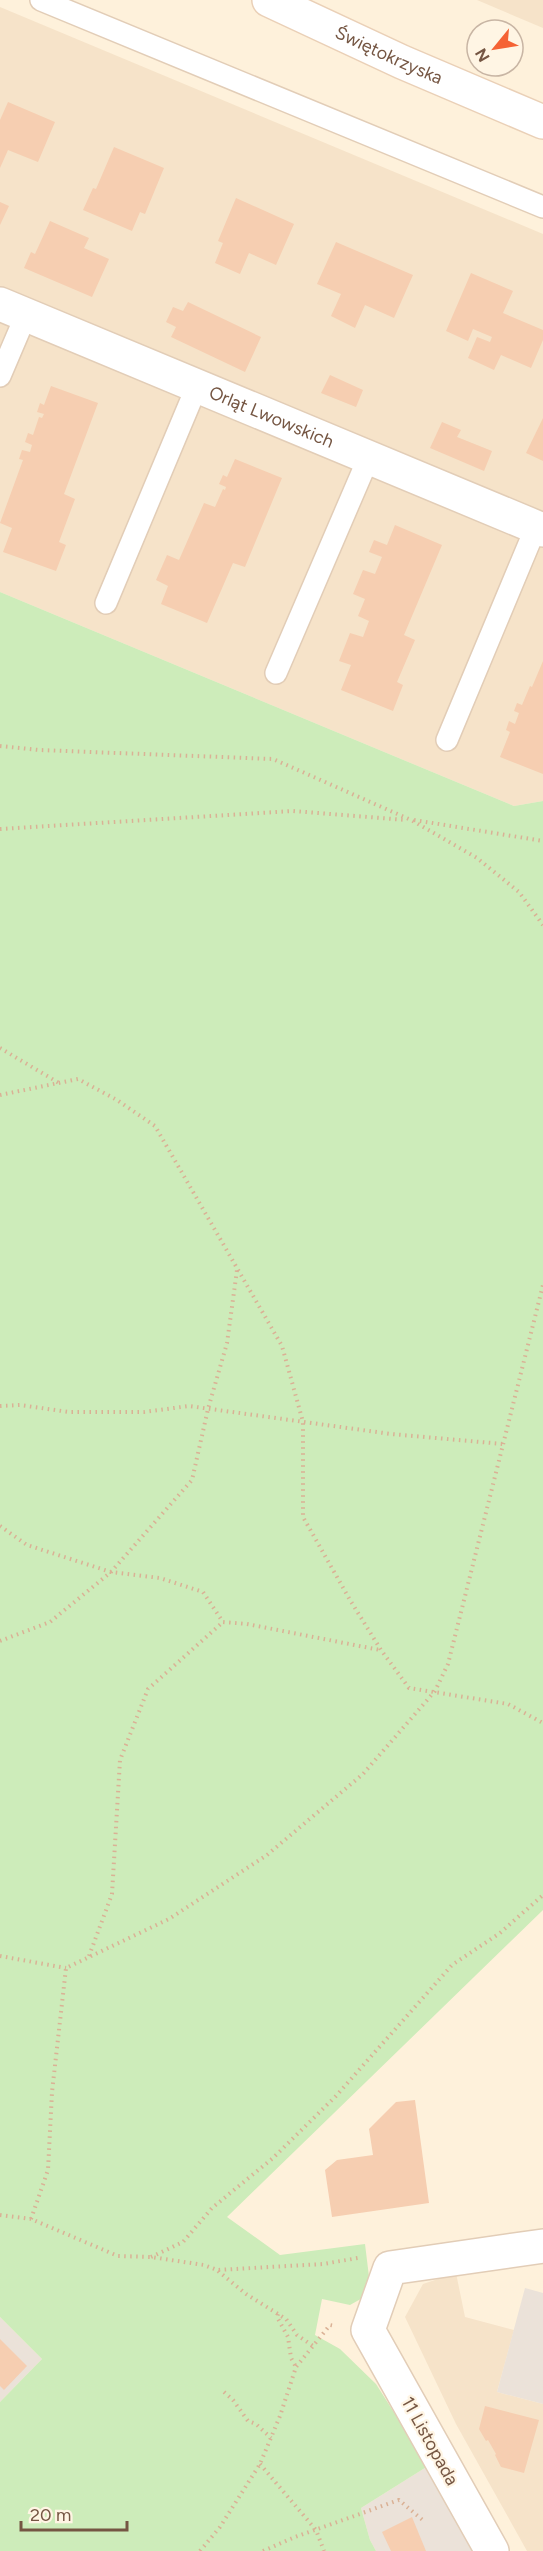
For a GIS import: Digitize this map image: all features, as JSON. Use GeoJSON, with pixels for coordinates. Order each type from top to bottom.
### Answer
{"type":"FeatureCollection","features":[{"type":"Feature","properties":{"kind":"street","name":"Świętokrzyska"},"geometry":{"type":"LineString","coordinates":[[269,0],[402,62],[543,122]]}},
{"type":"Feature","properties":{"kind":"street","name":"Orląt Lwowskich"},"geometry":{"type":"LineString","coordinates":[[13,310],[368,459],[540,528]]}},
{"type":"Feature","properties":{"kind":"street"},"geometry":{"type":"LineString","coordinates":[[390,2268],[543,2246]]}},
{"type":"Feature","properties":{"kind":"street","name":"11 Listopada"},"geometry":{"type":"LineString","coordinates":[[390,2268],[368,2330],[492,2551]]}},
{"type":"Feature","properties":{"kind":"lane"},"geometry":{"type":"LineString","coordinates":[[41,0],[543,207]]}},
{"type":"Feature","properties":{"kind":"lane"},"geometry":{"type":"LineString","coordinates":[[0,376],[13,310]]}},
{"type":"Feature","properties":{"kind":"lane"},"geometry":{"type":"LineString","coordinates":[[106,603],[197,386]]}},
{"type":"Feature","properties":{"kind":"lane"},"geometry":{"type":"LineString","coordinates":[[276,673],[368,459]]}},
{"type":"Feature","properties":{"kind":"lane"},"geometry":{"type":"LineString","coordinates":[[447,740],[540,528]]}},
{"type":"Feature","properties":{"kind":"path"},"geometry":{"type":"LineString","coordinates":[[0,746],[39,750],[273,759],[411,820],[477,858],[519,892],[543,925]]}},
{"type":"Feature","properties":{"kind":"path"},"geometry":{"type":"LineString","coordinates":[[0,829],[293,811],[411,820],[543,841]]}},
{"type":"Feature","properties":{"kind":"path"},"geometry":{"type":"LineString","coordinates":[[0,1048],[60,1084]]}},
{"type":"Feature","properties":{"kind":"path"},"geometry":{"type":"LineString","coordinates":[[0,1095],[78,1079],[117,1100],[156,1126],[282,1346],[303,1422],[303,1517],[381,1650],[409,1688],[508,1704],[543,1723]]}},
{"type":"Feature","properties":{"kind":"path"},"geometry":{"type":"LineString","coordinates":[[0,1641],[50,1622],[111,1572],[192,1480],[208,1409],[227,1343],[237,1270]]}},
{"type":"Feature","properties":{"kind":"path"},"geometry":{"type":"LineString","coordinates":[[0,1956],[66,1968],[169,1919],[267,1855],[363,1774],[435,1692],[448,1664],[543,1286]]}},
{"type":"Feature","properties":{"kind":"path"},"geometry":{"type":"LineString","coordinates":[[0,1406],[20,1405],[69,1412],[144,1412],[189,1406],[452,1441],[503,1444]]}},
{"type":"Feature","properties":{"kind":"path"},"geometry":{"type":"LineString","coordinates":[[0,1526],[27,1545],[111,1572],[160,1578],[203,1592],[223,1622]]}},
{"type":"Feature","properties":{"kind":"path"},"geometry":{"type":"LineString","coordinates":[[89,1958],[112,1894],[120,1760],[147,1689],[223,1622],[247,1624],[381,1650]]}},
{"type":"Feature","properties":{"kind":"path"},"geometry":{"type":"LineString","coordinates":[[151,2258],[183,2242],[212,2208],[273,2158],[336,2096],[452,1965],[500,1933],[543,1895]]}},
{"type":"Feature","properties":{"kind":"path"},"geometry":{"type":"LineString","coordinates":[[31,2219],[48,2170],[52,2092],[66,1968]]}},
{"type":"Feature","properties":{"kind":"path"},"geometry":{"type":"LineString","coordinates":[[0,2215],[31,2219],[118,2256],[204,2265],[217,2270],[246,2294],[286,2319],[297,2335],[313,2346],[296,2367],[260,2464],[220,2527],[200,2551]]}},
{"type":"Feature","properties":{"kind":"path"},"geometry":{"type":"LineString","coordinates":[[217,2270],[323,2264],[356,2258],[374,2258],[390,2268]]}},
{"type":"Feature","properties":{"kind":"path"},"geometry":{"type":"LineString","coordinates":[[278,2314],[277,2317],[288,2337],[291,2358],[296,2367]]}},
{"type":"Feature","properties":{"kind":"path"},"geometry":{"type":"LineString","coordinates":[[224,2392],[233,2400],[248,2421],[256,2424],[271,2438]]}},
{"type":"Feature","properties":{"kind":"path"},"geometry":{"type":"LineString","coordinates":[[260,2464],[316,2530],[324,2551]]}},
{"type":"Feature","properties":{"kind":"path"},"geometry":{"type":"LineString","coordinates":[[262,2551],[399,2500],[425,2522]]}},
{"type":"Feature","properties":{"kind":"shaded area"},"geometry":{"type":"Polygon","coordinates":[[[477,0],[543,0],[543,28],[525,20],[525,18],[519,18],[477,0]]]}},
{"type":"Feature","properties":{"kind":"shaded area"},"geometry":{"type":"Polygon","coordinates":[[[0,7],[543,234],[543,801],[514,806],[0,592],[0,7]]]}},
{"type":"Feature","properties":{"kind":"shaded area"},"geometry":{"type":"Polygon","coordinates":[[[456,2273],[465,2317],[514,2330],[497,2392],[543,2404],[543,2551],[527,2551],[456,2424],[405,2317],[423,2284],[456,2273]]]}},
{"type":"Feature","properties":{"kind":"shaded area"},"geometry":{"type":"Polygon","coordinates":[[[525,2288],[543,2293],[543,2404],[497,2392],[525,2288]]]}},
{"type":"Feature","properties":{"kind":"shaded area"},"geometry":{"type":"Polygon","coordinates":[[[0,2317],[42,2359],[0,2402],[0,2317]]]}},
{"type":"Feature","properties":{"kind":"shaded area"},"geometry":{"type":"Polygon","coordinates":[[[428,2466],[475,2551],[376,2551],[370,2540],[361,2508],[428,2466]]]}},
{"type":"Feature","properties":{"kind":"green space"},"geometry":{"type":"Polygon","coordinates":[[[0,592],[514,806],[543,801],[543,1910],[227,2217],[280,2255],[365,2244],[370,2285],[366,2296],[350,2305],[322,2299],[315,2335],[340,2349],[376,2384],[428,2466],[361,2508],[370,2540],[376,2551],[0,2551],[0,2402],[42,2359],[0,2317],[0,592]]]}},
{"type":"Feature","properties":{"kind":"building"},"geometry":{"type":"Polygon","coordinates":[[[8,102],[55,122],[38,162],[8,150],[0,168],[0,120],[8,102]]]}},
{"type":"Feature","properties":{"kind":"building"},"geometry":{"type":"Polygon","coordinates":[[[114,147],[164,168],[145,214],[140,212],[132,231],[83,210],[93,188],[96,189],[114,147]]]}},
{"type":"Feature","properties":{"kind":"building"},"geometry":{"type":"Polygon","coordinates":[[[236,198],[294,224],[276,265],[249,253],[240,274],[215,263],[223,243],[218,241],[236,198]]]}},
{"type":"Feature","properties":{"kind":"building"},"geometry":{"type":"Polygon","coordinates":[[[0,202],[9,206],[0,225],[0,202]]]}},
{"type":"Feature","properties":{"kind":"building"},"geometry":{"type":"Polygon","coordinates":[[[50,221],[89,238],[84,248],[109,259],[92,297],[24,268],[31,252],[35,254],[50,221]]]}},
{"type":"Feature","properties":{"kind":"building"},"geometry":{"type":"Polygon","coordinates":[[[336,242],[413,275],[394,318],[365,305],[355,328],[331,316],[341,294],[317,284],[336,242]]]}},
{"type":"Feature","properties":{"kind":"building"},"geometry":{"type":"Polygon","coordinates":[[[471,273],[513,291],[503,313],[543,330],[543,340],[531,368],[501,355],[494,370],[468,358],[477,337],[490,342],[492,337],[473,329],[468,341],[446,331],[471,273]]]}},
{"type":"Feature","properties":{"kind":"building"},"geometry":{"type":"Polygon","coordinates":[[[188,302],[261,337],[245,372],[171,337],[176,327],[166,322],[173,307],[183,311],[188,302]]]}},
{"type":"Feature","properties":{"kind":"building"},"geometry":{"type":"Polygon","coordinates":[[[330,375],[363,390],[356,407],[321,393],[330,375]]]}},
{"type":"Feature","properties":{"kind":"building"},"geometry":{"type":"Polygon","coordinates":[[[51,386],[98,403],[64,494],[75,499],[59,542],[66,545],[56,571],[3,552],[12,528],[0,523],[23,460],[19,459],[22,450],[30,452],[32,445],[25,442],[28,433],[33,435],[39,417],[42,418],[44,414],[37,412],[40,403],[44,405],[51,386]]]}},
{"type":"Feature","properties":{"kind":"building"},"geometry":{"type":"Polygon","coordinates":[[[543,418],[543,461],[526,453],[543,418]]]}},
{"type":"Feature","properties":{"kind":"building"},"geometry":{"type":"Polygon","coordinates":[[[442,422],[461,430],[457,437],[492,451],[484,471],[430,448],[442,422]]]}},
{"type":"Feature","properties":{"kind":"building"},"geometry":{"type":"Polygon","coordinates":[[[235,459],[282,478],[245,567],[233,563],[207,623],[161,604],[168,586],[156,580],[167,555],[179,560],[204,503],[215,507],[226,487],[219,484],[223,475],[227,477],[235,459]]]}},
{"type":"Feature","properties":{"kind":"building"},"geometry":{"type":"Polygon","coordinates":[[[395,525],[442,545],[404,635],[415,640],[397,682],[403,685],[393,711],[341,690],[351,665],[339,661],[350,633],[363,637],[369,621],[358,616],[365,599],[353,594],[363,570],[375,574],[382,557],[369,552],[374,540],[387,545],[395,525]]]}},
{"type":"Feature","properties":{"kind":"building"},"geometry":{"type":"Polygon","coordinates":[[[543,661],[543,774],[500,757],[510,732],[506,730],[509,721],[515,724],[519,713],[514,711],[517,703],[522,705],[543,661]]]}},
{"type":"Feature","properties":{"kind":"building"},"geometry":{"type":"Polygon","coordinates":[[[415,2100],[429,2203],[332,2217],[325,2170],[337,2160],[373,2155],[369,2129],[396,2102],[415,2100]]]}},
{"type":"Feature","properties":{"kind":"building"},"geometry":{"type":"Polygon","coordinates":[[[0,2339],[27,2366],[4,2390],[0,2386],[0,2339]]]}},
{"type":"Feature","properties":{"kind":"building"},"geometry":{"type":"Polygon","coordinates":[[[485,2406],[539,2420],[524,2473],[501,2467],[488,2440],[486,2441],[479,2429],[485,2406]]]}},
{"type":"Feature","properties":{"kind":"building"},"geometry":{"type":"Polygon","coordinates":[[[412,2517],[426,2551],[391,2551],[382,2532],[412,2517]]]}}]}
